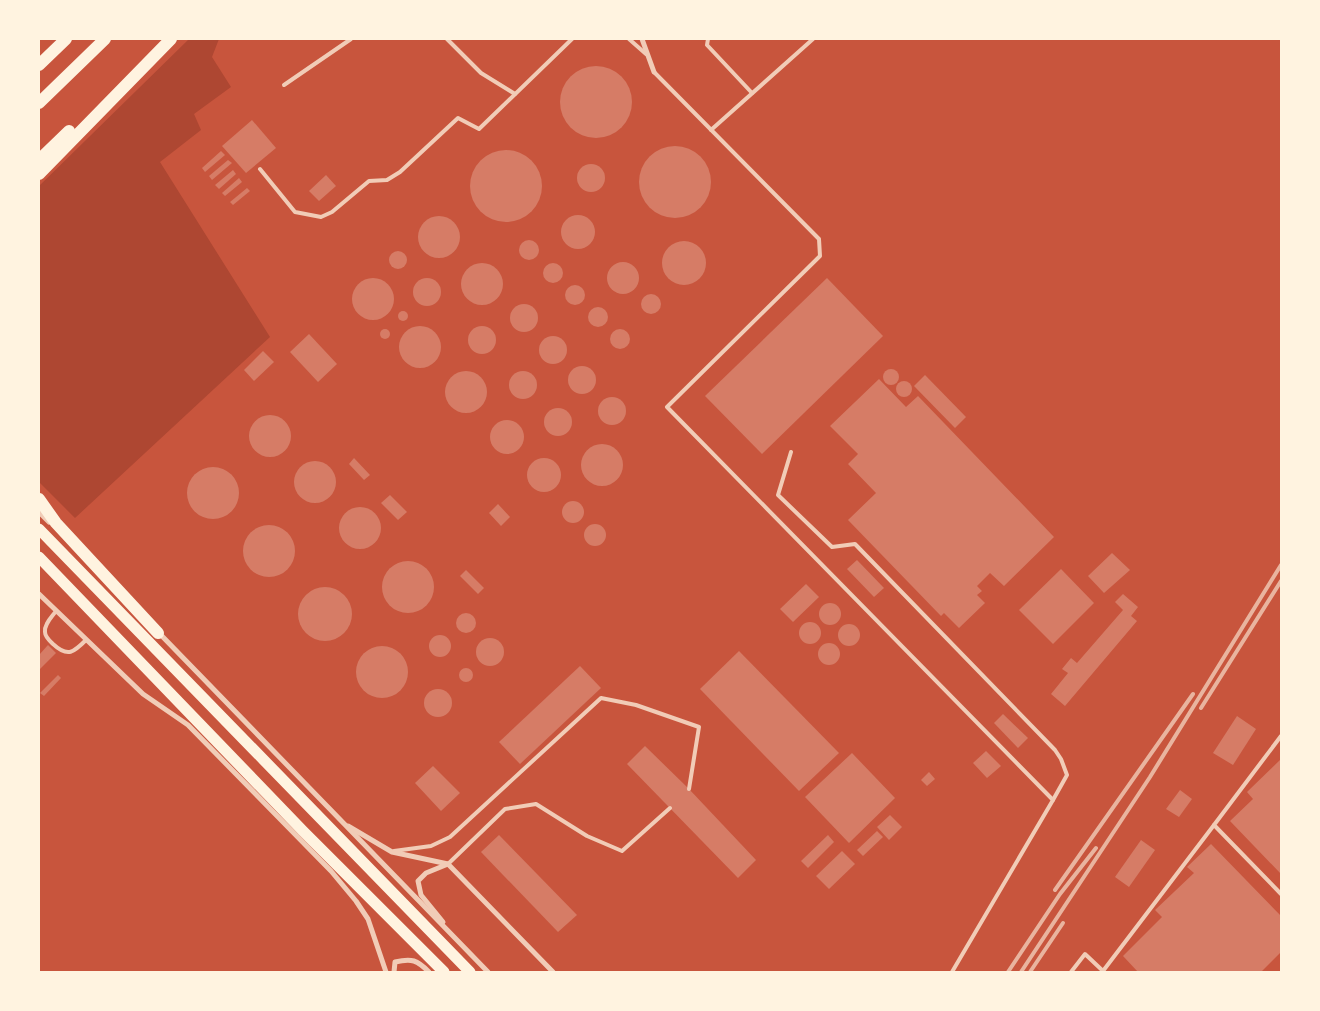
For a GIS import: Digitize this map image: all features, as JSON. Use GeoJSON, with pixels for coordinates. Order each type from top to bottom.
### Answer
{"type":"FeatureCollection","features":[{"type":"Feature","properties":{"kind":"highway"},"geometry":{"type":"LineString","coordinates":[[39,65],[66,39]]}},
{"type":"Feature","properties":{"kind":"highway"},"geometry":{"type":"LineString","coordinates":[[39,103],[105,39]]}},
{"type":"Feature","properties":{"kind":"highway"},"geometry":{"type":"LineString","coordinates":[[39,160],[164,39]]}},
{"type":"Feature","properties":{"kind":"highway"},"geometry":{"type":"LineString","coordinates":[[39,174],[171,39]]}},
{"type":"Feature","properties":{"kind":"highway"},"geometry":{"type":"LineString","coordinates":[[39,499],[56,523],[158,633]]}},
{"type":"Feature","properties":{"kind":"main road"},"geometry":{"type":"LineString","coordinates":[[39,529],[470,972]]}},
{"type":"Feature","properties":{"kind":"main road"},"geometry":{"type":"LineString","coordinates":[[39,557],[303,830],[444,972]]}},
{"type":"Feature","properties":{"kind":"street"},"geometry":{"type":"LineString","coordinates":[[642,39],[654,72]]}},
{"type":"Feature","properties":{"kind":"street"},"geometry":{"type":"LineString","coordinates":[[39,512],[488,972]]}},
{"type":"Feature","properties":{"kind":"street"},"geometry":{"type":"LineString","coordinates":[[39,594],[143,694],[231,755]]}},
{"type":"Feature","properties":{"kind":"street"},"geometry":{"type":"LineString","coordinates":[[188,724],[331,871],[356,901],[368,919],[386,972]]}},
{"type":"Feature","properties":{"kind":"street"},"geometry":{"type":"LineString","coordinates":[[341,822],[392,852],[448,864],[553,972]]}},
{"type":"Feature","properties":{"kind":"street"},"geometry":{"type":"LineString","coordinates":[[303,830],[331,871]]}},
{"type":"Feature","properties":{"kind":"street"},"geometry":{"type":"LineString","coordinates":[[448,864],[426,873],[418,881],[421,895],[464,947]]}},
{"type":"Feature","properties":{"kind":"street"},"geometry":{"type":"LineString","coordinates":[[394,972],[395,962],[407,959],[420,962],[429,972]]}},
{"type":"Feature","properties":{"kind":"lane"},"geometry":{"type":"LineString","coordinates":[[284,85],[351,39]]}},
{"type":"Feature","properties":{"kind":"lane"},"geometry":{"type":"LineString","coordinates":[[447,39],[481,73],[515,94]]}},
{"type":"Feature","properties":{"kind":"lane"},"geometry":{"type":"LineString","coordinates":[[260,169],[295,212],[321,217],[332,212],[369,181],[387,180],[400,172],[458,118],[479,128],[572,39]]}},
{"type":"Feature","properties":{"kind":"lane"},"geometry":{"type":"LineString","coordinates":[[629,39],[648,56]]}},
{"type":"Feature","properties":{"kind":"lane"},"geometry":{"type":"LineString","coordinates":[[708,39],[707,44],[713,52],[752,93]]}},
{"type":"Feature","properties":{"kind":"lane"},"geometry":{"type":"LineString","coordinates":[[711,130],[813,39]]}},
{"type":"Feature","properties":{"kind":"lane"},"geometry":{"type":"LineString","coordinates":[[654,72],[819,239],[820,256],[667,407],[1053,800]]}},
{"type":"Feature","properties":{"kind":"lane"},"geometry":{"type":"LineString","coordinates":[[791,452],[778,495],[832,547],[855,544],[1055,750],[1061,759],[1067,775],[952,972]]}},
{"type":"Feature","properties":{"kind":"lane"},"geometry":{"type":"LineString","coordinates":[[56,611],[46,625],[44,632],[47,638],[61,651],[67,652],[75,651],[86,640]]}},
{"type":"Feature","properties":{"kind":"lane"},"geometry":{"type":"LineString","coordinates":[[392,852],[431,846],[450,836],[601,698],[636,705],[699,727],[689,789]]}},
{"type":"Feature","properties":{"kind":"lane"},"geometry":{"type":"LineString","coordinates":[[1070,972],[1085,954],[1103,971],[1281,736]]}},
{"type":"Feature","properties":{"kind":"lane"},"geometry":{"type":"LineString","coordinates":[[448,864],[506,809],[536,804],[587,836],[622,850],[670,808]]}},
{"type":"Feature","properties":{"kind":"lane"},"geometry":{"type":"LineString","coordinates":[[1214,825],[1281,894]]}},
{"type":"Feature","properties":{"kind":"shaded area"},"geometry":{"type":"Polygon","coordinates":[[[189,39],[219,39],[212,57],[231,87],[194,114],[201,130],[160,162],[270,337],[75,518],[39,482],[39,186],[189,39]]]}},
{"type":"Feature","properties":{"kind":"building"},"geometry":{"type":"Polygon","coordinates":[[[603,66],[622,76],[630,88],[632,102],[630,116],[622,128],[610,136],[589,138],[570,128],[562,116],[560,95],[570,76],[582,68],[603,66]]]}},
{"type":"Feature","properties":{"kind":"building"},"geometry":{"type":"Polygon","coordinates":[[[252,120],[276,148],[246,173],[222,146],[252,120]]]}},
{"type":"Feature","properties":{"kind":"building"},"geometry":{"type":"Polygon","coordinates":[[[682,146],[701,156],[709,168],[711,182],[709,196],[701,208],[689,216],[668,218],[649,208],[641,196],[639,175],[649,156],[661,148],[682,146]]]}},
{"type":"Feature","properties":{"kind":"building"},"geometry":{"type":"Polygon","coordinates":[[[513,150],[532,160],[540,172],[542,186],[540,200],[532,212],[520,220],[499,222],[480,212],[472,200],[470,179],[480,160],[492,152],[513,150]]]}},
{"type":"Feature","properties":{"kind":"building"},"geometry":{"type":"Polygon","coordinates":[[[221,151],[225,155],[205,172],[202,168],[221,151]]]}},
{"type":"Feature","properties":{"kind":"building"},"geometry":{"type":"Polygon","coordinates":[[[228,160],[232,163],[212,180],[209,176],[228,160]]]}},
{"type":"Feature","properties":{"kind":"building"},"geometry":{"type":"Polygon","coordinates":[[[591,164],[601,168],[605,178],[601,188],[591,192],[581,188],[577,178],[581,168],[591,164]]]}},
{"type":"Feature","properties":{"kind":"building"},"geometry":{"type":"Polygon","coordinates":[[[233,170],[236,174],[219,189],[215,185],[233,170]]]}},
{"type":"Feature","properties":{"kind":"building"},"geometry":{"type":"Polygon","coordinates":[[[326,175],[336,186],[319,201],[309,191],[326,175]]]}},
{"type":"Feature","properties":{"kind":"building"},"geometry":{"type":"Polygon","coordinates":[[[239,178],[242,182],[225,196],[222,193],[239,178]]]}},
{"type":"Feature","properties":{"kind":"building"},"geometry":{"type":"Polygon","coordinates":[[[247,188],[250,191],[233,205],[230,202],[247,188]]]}},
{"type":"Feature","properties":{"kind":"building"},"geometry":{"type":"Polygon","coordinates":[[[578,215],[585,216],[590,220],[594,225],[594,239],[590,244],[585,248],[578,249],[571,248],[566,244],[562,239],[561,232],[562,225],[566,220],[571,216],[578,215]]]}},
{"type":"Feature","properties":{"kind":"building"},"geometry":{"type":"Polygon","coordinates":[[[439,216],[454,222],[460,237],[454,252],[439,258],[424,252],[418,237],[424,222],[439,216]]]}},
{"type":"Feature","properties":{"kind":"building"},"geometry":{"type":"Polygon","coordinates":[[[529,240],[536,243],[539,250],[536,257],[529,260],[522,257],[519,250],[522,243],[529,240]]]}},
{"type":"Feature","properties":{"kind":"building"},"geometry":{"type":"Polygon","coordinates":[[[684,241],[696,245],[702,251],[706,263],[702,275],[696,281],[684,285],[672,281],[666,275],[662,263],[666,251],[672,245],[684,241]]]}},
{"type":"Feature","properties":{"kind":"building"},"geometry":{"type":"Polygon","coordinates":[[[394,251],[402,251],[407,256],[405,267],[394,269],[389,264],[389,256],[394,251]]]}},
{"type":"Feature","properties":{"kind":"building"},"geometry":{"type":"Polygon","coordinates":[[[623,262],[629,263],[634,267],[638,272],[638,284],[634,289],[629,293],[623,294],[617,293],[612,289],[608,284],[607,278],[608,272],[612,267],[617,263],[623,262]]]}},
{"type":"Feature","properties":{"kind":"building"},"geometry":{"type":"Polygon","coordinates":[[[482,263],[490,265],[499,273],[503,284],[501,292],[493,301],[482,305],[474,303],[465,295],[461,284],[463,276],[471,267],[482,263]]]}},
{"type":"Feature","properties":{"kind":"building"},"geometry":{"type":"Polygon","coordinates":[[[549,263],[557,263],[563,269],[563,277],[557,283],[549,283],[543,277],[543,269],[549,263]]]}},
{"type":"Feature","properties":{"kind":"building"},"geometry":{"type":"Polygon","coordinates":[[[373,278],[388,284],[394,299],[388,314],[373,320],[358,314],[352,299],[358,284],[373,278]]]}},
{"type":"Feature","properties":{"kind":"building"},"geometry":{"type":"Polygon","coordinates":[[[427,278],[437,282],[441,292],[437,302],[427,306],[417,302],[413,292],[417,282],[427,278]]]}},
{"type":"Feature","properties":{"kind":"building"},"geometry":{"type":"Polygon","coordinates":[[[827,278],[883,336],[762,454],[705,396],[827,278]]]}},
{"type":"Feature","properties":{"kind":"building"},"geometry":{"type":"Polygon","coordinates":[[[571,285],[579,285],[585,291],[585,299],[579,305],[571,305],[565,299],[565,291],[571,285]]]}},
{"type":"Feature","properties":{"kind":"building"},"geometry":{"type":"Polygon","coordinates":[[[651,294],[658,297],[661,304],[658,311],[651,314],[644,311],[641,304],[644,297],[651,294]]]}},
{"type":"Feature","properties":{"kind":"building"},"geometry":{"type":"Polygon","coordinates":[[[524,304],[534,308],[538,318],[534,328],[524,332],[514,328],[510,318],[514,308],[524,304]]]}},
{"type":"Feature","properties":{"kind":"building"},"geometry":{"type":"Polygon","coordinates":[[[598,307],[605,310],[608,317],[605,324],[598,327],[591,324],[588,317],[591,310],[598,307]]]}},
{"type":"Feature","properties":{"kind":"building"},"geometry":{"type":"Polygon","coordinates":[[[401,311],[405,311],[408,316],[407,320],[401,321],[398,318],[398,314],[401,311]]]}},
{"type":"Feature","properties":{"kind":"building"},"geometry":{"type":"Polygon","coordinates":[[[420,326],[435,332],[441,347],[435,362],[420,368],[405,362],[399,347],[405,332],[420,326]]]}},
{"type":"Feature","properties":{"kind":"building"},"geometry":{"type":"Polygon","coordinates":[[[482,326],[492,330],[496,340],[492,350],[482,354],[472,350],[468,340],[472,330],[482,326]]]}},
{"type":"Feature","properties":{"kind":"building"},"geometry":{"type":"Polygon","coordinates":[[[383,329],[387,329],[390,334],[389,338],[383,339],[380,336],[380,332],[383,329]]]}},
{"type":"Feature","properties":{"kind":"building"},"geometry":{"type":"Polygon","coordinates":[[[620,329],[627,332],[630,339],[627,346],[620,349],[613,346],[610,339],[613,332],[620,329]]]}},
{"type":"Feature","properties":{"kind":"building"},"geometry":{"type":"Polygon","coordinates":[[[309,334],[337,364],[318,382],[290,352],[309,334]]]}},
{"type":"Feature","properties":{"kind":"building"},"geometry":{"type":"Polygon","coordinates":[[[553,336],[563,340],[567,350],[563,360],[553,364],[543,360],[539,350],[543,340],[553,336]]]}},
{"type":"Feature","properties":{"kind":"building"},"geometry":{"type":"Polygon","coordinates":[[[263,351],[274,362],[254,381],[244,370],[263,351]]]}},
{"type":"Feature","properties":{"kind":"building"},"geometry":{"type":"Polygon","coordinates":[[[582,366],[592,370],[596,380],[592,390],[582,394],[572,390],[568,380],[572,370],[582,366]]]}},
{"type":"Feature","properties":{"kind":"building"},"geometry":{"type":"Polygon","coordinates":[[[891,369],[899,377],[891,385],[883,377],[891,369]]]}},
{"type":"Feature","properties":{"kind":"building"},"geometry":{"type":"Polygon","coordinates":[[[466,371],[481,377],[487,392],[481,407],[466,413],[451,407],[445,392],[451,377],[466,371]]]}},
{"type":"Feature","properties":{"kind":"building"},"geometry":{"type":"Polygon","coordinates":[[[523,371],[533,375],[537,385],[533,395],[523,399],[513,395],[509,385],[513,375],[523,371]]]}},
{"type":"Feature","properties":{"kind":"building"},"geometry":{"type":"Polygon","coordinates":[[[925,375],[966,417],[955,428],[914,386],[925,375]]]}},
{"type":"Feature","properties":{"kind":"building"},"geometry":{"type":"Polygon","coordinates":[[[879,379],[906,407],[918,396],[1054,537],[1004,586],[990,573],[977,586],[982,591],[977,595],[985,603],[959,628],[944,613],[941,616],[848,520],[876,493],[848,464],[858,454],[830,426],[879,379]]]}},
{"type":"Feature","properties":{"kind":"building"},"geometry":{"type":"Polygon","coordinates":[[[904,381],[912,389],[904,397],[896,389],[904,381]]]}},
{"type":"Feature","properties":{"kind":"building"},"geometry":{"type":"Polygon","coordinates":[[[612,397],[622,401],[626,411],[622,421],[612,425],[602,421],[598,411],[602,401],[612,397]]]}},
{"type":"Feature","properties":{"kind":"building"},"geometry":{"type":"Polygon","coordinates":[[[558,408],[568,412],[572,422],[568,432],[558,436],[548,432],[544,422],[548,412],[558,408]]]}},
{"type":"Feature","properties":{"kind":"building"},"geometry":{"type":"Polygon","coordinates":[[[274,415],[282,418],[288,424],[291,436],[288,448],[282,454],[266,457],[258,454],[252,448],[249,432],[252,424],[258,418],[274,415]]]}},
{"type":"Feature","properties":{"kind":"building"},"geometry":{"type":"Polygon","coordinates":[[[507,420],[514,421],[519,425],[523,430],[523,444],[519,449],[514,453],[507,454],[500,453],[495,449],[491,444],[490,437],[491,430],[495,425],[500,421],[507,420]]]}},
{"type":"Feature","properties":{"kind":"building"},"geometry":{"type":"Polygon","coordinates":[[[606,444],[614,447],[620,453],[623,465],[620,477],[614,483],[598,486],[590,483],[584,477],[581,461],[584,453],[590,447],[606,444]]]}},
{"type":"Feature","properties":{"kind":"building"},"geometry":{"type":"Polygon","coordinates":[[[354,458],[370,475],[364,480],[349,464],[354,458]]]}},
{"type":"Feature","properties":{"kind":"building"},"geometry":{"type":"Polygon","coordinates":[[[544,458],[551,459],[556,463],[560,468],[560,482],[556,487],[551,491],[544,492],[537,491],[532,487],[528,482],[527,475],[528,468],[532,463],[537,459],[544,458]]]}},
{"type":"Feature","properties":{"kind":"building"},"geometry":{"type":"Polygon","coordinates":[[[315,461],[330,467],[336,482],[330,497],[315,503],[300,497],[294,482],[300,467],[315,461]]]}},
{"type":"Feature","properties":{"kind":"building"},"geometry":{"type":"Polygon","coordinates":[[[208,467],[218,467],[232,474],[239,488],[239,498],[232,512],[218,519],[208,519],[198,515],[191,508],[187,498],[187,488],[191,478],[198,471],[208,467]]]}},
{"type":"Feature","properties":{"kind":"building"},"geometry":{"type":"Polygon","coordinates":[[[390,495],[407,512],[398,520],[381,503],[390,495]]]}},
{"type":"Feature","properties":{"kind":"building"},"geometry":{"type":"Polygon","coordinates":[[[573,501],[581,504],[584,512],[581,520],[573,523],[565,520],[562,512],[565,504],[573,501]]]}},
{"type":"Feature","properties":{"kind":"building"},"geometry":{"type":"Polygon","coordinates":[[[498,504],[510,517],[501,526],[489,513],[498,504]]]}},
{"type":"Feature","properties":{"kind":"building"},"geometry":{"type":"Polygon","coordinates":[[[360,507],[375,513],[381,528],[375,543],[360,549],[345,543],[339,528],[345,513],[360,507]]]}},
{"type":"Feature","properties":{"kind":"building"},"geometry":{"type":"Polygon","coordinates":[[[595,524],[603,527],[606,535],[603,543],[595,546],[587,543],[584,535],[587,527],[595,524]]]}},
{"type":"Feature","properties":{"kind":"building"},"geometry":{"type":"Polygon","coordinates":[[[264,525],[274,525],[288,532],[295,546],[295,556],[288,570],[274,577],[264,577],[254,573],[247,566],[243,556],[243,546],[247,536],[254,529],[264,525]]]}},
{"type":"Feature","properties":{"kind":"building"},"geometry":{"type":"Polygon","coordinates":[[[1112,553],[1130,570],[1104,593],[1088,576],[1112,553]]]}},
{"type":"Feature","properties":{"kind":"building"},"geometry":{"type":"Polygon","coordinates":[[[857,560],[884,588],[874,597],[847,569],[857,560]]]}},
{"type":"Feature","properties":{"kind":"building"},"geometry":{"type":"Polygon","coordinates":[[[408,561],[422,565],[430,573],[434,587],[430,601],[422,609],[408,613],[394,609],[386,601],[382,587],[386,573],[394,565],[408,561]]]}},
{"type":"Feature","properties":{"kind":"building"},"geometry":{"type":"Polygon","coordinates":[[[1061,569],[1094,603],[1053,644],[1019,610],[1061,569]]]}},
{"type":"Feature","properties":{"kind":"building"},"geometry":{"type":"Polygon","coordinates":[[[466,570],[484,588],[478,594],[460,576],[466,570]]]}},
{"type":"Feature","properties":{"kind":"building"},"geometry":{"type":"Polygon","coordinates":[[[806,584],[819,597],[793,622],[780,609],[806,584]]]}},
{"type":"Feature","properties":{"kind":"building"},"geometry":{"type":"Polygon","coordinates":[[[325,587],[335,589],[344,595],[350,604],[352,614],[350,624],[344,633],[335,639],[325,641],[315,639],[306,633],[300,624],[298,614],[300,604],[306,595],[315,589],[325,587]]]}},
{"type":"Feature","properties":{"kind":"building"},"geometry":{"type":"Polygon","coordinates":[[[1123,594],[1138,607],[1131,616],[1137,621],[1065,706],[1051,694],[1068,673],[1062,669],[1071,658],[1077,663],[1123,610],[1115,602],[1123,594]]]}},
{"type":"Feature","properties":{"kind":"building"},"geometry":{"type":"Polygon","coordinates":[[[830,603],[838,606],[841,614],[838,622],[830,625],[822,622],[819,614],[822,606],[830,603]]]}},
{"type":"Feature","properties":{"kind":"building"},"geometry":{"type":"Polygon","coordinates":[[[462,613],[470,613],[476,619],[476,627],[470,633],[462,633],[456,627],[456,619],[462,613]]]}},
{"type":"Feature","properties":{"kind":"building"},"geometry":{"type":"Polygon","coordinates":[[[810,622],[818,625],[821,633],[818,641],[810,644],[802,641],[799,633],[802,625],[810,622]]]}},
{"type":"Feature","properties":{"kind":"building"},"geometry":{"type":"Polygon","coordinates":[[[849,624],[857,627],[860,635],[857,643],[849,646],[841,643],[838,635],[841,627],[849,624]]]}},
{"type":"Feature","properties":{"kind":"building"},"geometry":{"type":"Polygon","coordinates":[[[440,635],[450,642],[451,646],[444,656],[440,657],[430,650],[429,646],[436,636],[440,635]]]}},
{"type":"Feature","properties":{"kind":"building"},"geometry":{"type":"Polygon","coordinates":[[[490,638],[500,642],[504,652],[500,662],[490,666],[480,662],[476,652],[480,642],[490,638]]]}},
{"type":"Feature","properties":{"kind":"building"},"geometry":{"type":"Polygon","coordinates":[[[829,643],[837,646],[840,654],[837,662],[829,665],[821,662],[818,654],[821,646],[829,643]]]}},
{"type":"Feature","properties":{"kind":"building"},"geometry":{"type":"Polygon","coordinates":[[[48,645],[56,653],[39,670],[39,655],[48,645]]]}},
{"type":"Feature","properties":{"kind":"building"},"geometry":{"type":"Polygon","coordinates":[[[377,646],[387,646],[396,650],[404,658],[408,672],[404,686],[396,694],[387,698],[377,698],[368,694],[360,686],[356,677],[356,667],[360,658],[368,650],[377,646]]]}},
{"type":"Feature","properties":{"kind":"building"},"geometry":{"type":"Polygon","coordinates":[[[739,651],[839,753],[799,791],[700,689],[739,651]]]}},
{"type":"Feature","properties":{"kind":"building"},"geometry":{"type":"Polygon","coordinates":[[[580,666],[601,688],[520,764],[499,742],[580,666]]]}},
{"type":"Feature","properties":{"kind":"building"},"geometry":{"type":"Polygon","coordinates":[[[466,668],[471,670],[473,675],[471,680],[466,682],[461,680],[459,675],[461,670],[466,668]]]}},
{"type":"Feature","properties":{"kind":"building"},"geometry":{"type":"Polygon","coordinates":[[[58,675],[61,678],[44,696],[40,693],[58,675]]]}},
{"type":"Feature","properties":{"kind":"building"},"geometry":{"type":"Polygon","coordinates":[[[438,689],[448,693],[452,703],[448,713],[438,717],[428,713],[424,703],[428,693],[438,689]]]}},
{"type":"Feature","properties":{"kind":"building"},"geometry":{"type":"Polygon","coordinates":[[[1003,714],[1028,738],[1018,748],[994,723],[1003,714]]]}},
{"type":"Feature","properties":{"kind":"building"},"geometry":{"type":"Polygon","coordinates":[[[1237,716],[1256,729],[1233,765],[1213,753],[1237,716]]]}},
{"type":"Feature","properties":{"kind":"building"},"geometry":{"type":"Polygon","coordinates":[[[645,746],[689,789],[756,860],[738,878],[627,764],[645,746]]]}},
{"type":"Feature","properties":{"kind":"building"},"geometry":{"type":"Polygon","coordinates":[[[986,751],[1001,766],[987,778],[973,763],[986,751]]]}},
{"type":"Feature","properties":{"kind":"building"},"geometry":{"type":"Polygon","coordinates":[[[852,753],[895,798],[849,843],[805,797],[852,753]]]}},
{"type":"Feature","properties":{"kind":"building"},"geometry":{"type":"Polygon","coordinates":[[[1281,759],[1281,874],[1230,821],[1253,799],[1247,792],[1281,759]]]}},
{"type":"Feature","properties":{"kind":"building"},"geometry":{"type":"Polygon","coordinates":[[[433,766],[460,793],[441,811],[415,783],[433,766]]]}},
{"type":"Feature","properties":{"kind":"building"},"geometry":{"type":"Polygon","coordinates":[[[929,772],[935,779],[927,786],[921,780],[929,772]]]}},
{"type":"Feature","properties":{"kind":"building"},"geometry":{"type":"Polygon","coordinates":[[[1180,790],[1192,799],[1179,817],[1166,809],[1180,790]]]}},
{"type":"Feature","properties":{"kind":"building"},"geometry":{"type":"Polygon","coordinates":[[[890,815],[902,827],[889,840],[877,827],[890,815]]]}},
{"type":"Feature","properties":{"kind":"building"},"geometry":{"type":"Polygon","coordinates":[[[877,831],[883,837],[863,856],[857,850],[877,831]]]}},
{"type":"Feature","properties":{"kind":"building"},"geometry":{"type":"Polygon","coordinates":[[[499,835],[577,915],[558,932],[481,852],[499,835]]]}},
{"type":"Feature","properties":{"kind":"building"},"geometry":{"type":"Polygon","coordinates":[[[828,835],[834,842],[808,868],[801,861],[828,835]]]}},
{"type":"Feature","properties":{"kind":"building"},"geometry":{"type":"Polygon","coordinates":[[[1141,840],[1155,850],[1129,887],[1115,877],[1141,840]]]}},
{"type":"Feature","properties":{"kind":"building"},"geometry":{"type":"Polygon","coordinates":[[[1211,844],[1281,916],[1281,952],[1261,972],[1138,972],[1123,956],[1162,917],[1155,910],[1194,873],[1187,867],[1211,844]]]}},
{"type":"Feature","properties":{"kind":"building"},"geometry":{"type":"Polygon","coordinates":[[[842,851],[855,864],[829,889],[816,876],[842,851]]]}},
{"type":"Feature","properties":{"kind":"railway"},"geometry":{"type":"LineString","coordinates":[[1021,972],[1150,777],[1281,565]]}},
{"type":"Feature","properties":{"kind":"railway"},"geometry":{"type":"LineString","coordinates":[[1201,708],[1281,581]]}},
{"type":"Feature","properties":{"kind":"railway"},"geometry":{"type":"LineString","coordinates":[[1055,890],[1193,694]]}},
{"type":"Feature","properties":{"kind":"railway"},"geometry":{"type":"LineString","coordinates":[[1008,972],[1060,894],[1096,848]]}},
{"type":"Feature","properties":{"kind":"railway"},"geometry":{"type":"LineString","coordinates":[[1030,972],[1063,923]]}}]}
